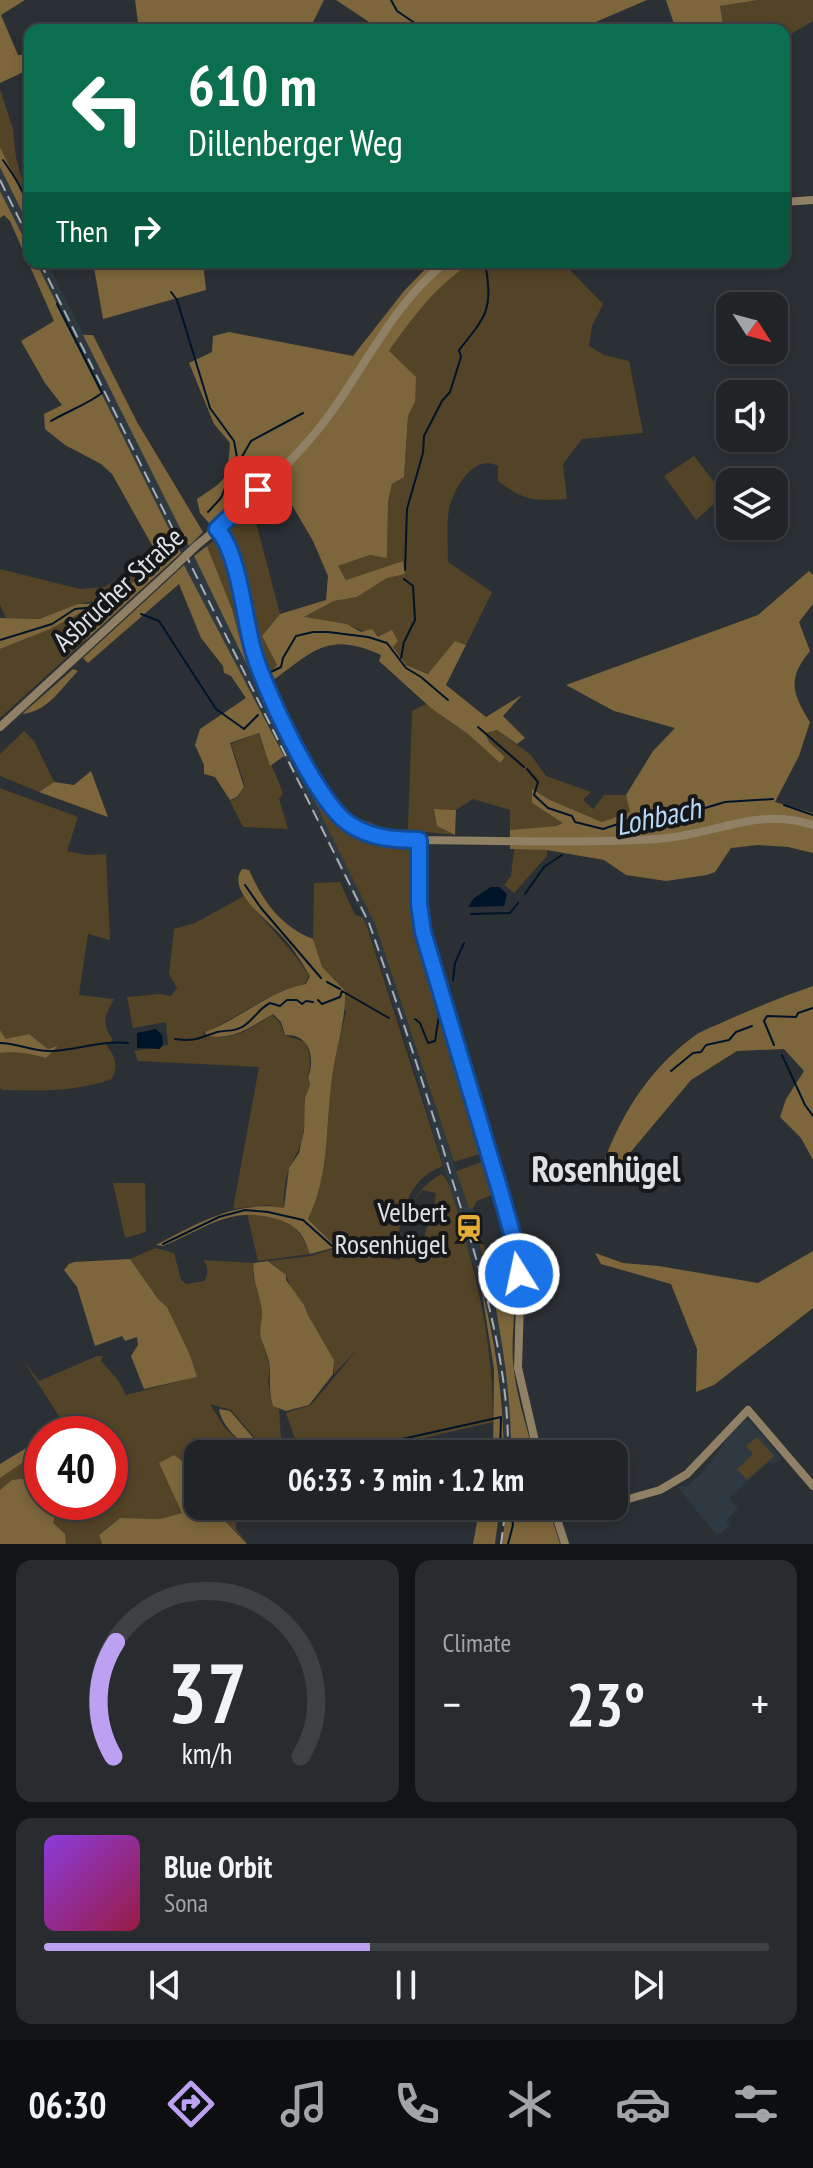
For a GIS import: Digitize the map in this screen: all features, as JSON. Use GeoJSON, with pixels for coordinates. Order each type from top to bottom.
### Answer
{"type":"FeatureCollection","features":[{"type":"Feature","properties":{"kind":"main road"},"geometry":{"type":"LineString","coordinates":[[790,202],[813,200]]}},
{"type":"Feature","properties":{"kind":"main road","name":"Asbrucher Straße"},"geometry":{"type":"LineString","coordinates":[[0,727],[217,529],[308,441],[333,410],[408,300],[440,268]]}},
{"type":"Feature","properties":{"kind":"main road"},"geometry":{"type":"LineString","coordinates":[[217,529],[230,546],[258,666],[266,687],[318,789],[333,811],[350,825],[369,834],[419,840],[657,839],[691,836],[763,818],[784,818],[813,825]]}},
{"type":"Feature","properties":{"kind":"main road"},"geometry":{"type":"LineString","coordinates":[[200,543],[216,540],[230,546]]}},
{"type":"Feature","properties":{"kind":"main road"},"geometry":{"type":"LineString","coordinates":[[419,840],[419,904],[423,932],[517,1251],[520,1300],[518,1368],[535,1440]]}},
{"type":"Feature","properties":{"kind":"main road"},"geometry":{"type":"LineString","coordinates":[[628,1499],[660,1490],[687,1474],[748,1410],[813,1486]]}},
{"type":"Feature","properties":{"kind":"main road"},"geometry":{"type":"LineString","coordinates":[[557,1520],[565,1544]]}},
{"type":"Feature","properties":{"kind":"shaded area"},"geometry":{"type":"Polygon","coordinates":[[[0,0],[25,0],[1,15],[18,55],[24,55],[24,72],[0,83],[0,0]]]}},
{"type":"Feature","properties":{"kind":"shaded area"},"geometry":{"type":"Polygon","coordinates":[[[135,0],[324,0],[312,24],[138,24],[135,0]]]}},
{"type":"Feature","properties":{"kind":"shaded area"},"geometry":{"type":"Polygon","coordinates":[[[336,0],[647,0],[591,24],[372,24],[336,0]]]}},
{"type":"Feature","properties":{"kind":"shaded area"},"geometry":{"type":"Polygon","coordinates":[[[666,0],[758,0],[720,6],[723,24],[674,24],[666,0]]]}},
{"type":"Feature","properties":{"kind":"shaded area"},"geometry":{"type":"Polygon","coordinates":[[[758,0],[813,0],[813,21],[790,34],[790,24],[723,24],[720,6],[758,0]]]}},
{"type":"Feature","properties":{"kind":"shaded area"},"geometry":{"type":"Polygon","coordinates":[[[0,89],[13,129],[24,196],[0,147],[0,89]]]}},
{"type":"Feature","properties":{"kind":"shaded area"},"geometry":{"type":"Polygon","coordinates":[[[0,147],[24,196],[24,216],[0,167],[0,147]]]}},
{"type":"Feature","properties":{"kind":"shaded area"},"geometry":{"type":"Polygon","coordinates":[[[0,167],[24,216],[24,238],[0,191],[0,167]]]}},
{"type":"Feature","properties":{"kind":"shaded area"},"geometry":{"type":"Polygon","coordinates":[[[0,191],[24,238],[24,253],[10,221],[4,215],[0,218],[0,191]]]}},
{"type":"Feature","properties":{"kind":"shaded area"},"geometry":{"type":"Polygon","coordinates":[[[31,268],[39,268],[181,553],[87,639],[83,637],[100,615],[82,612],[0,649],[0,618],[39,619],[78,604],[114,603],[154,564],[153,547],[112,474],[45,429],[44,414],[62,405],[45,383],[21,341],[54,321],[31,268]]]}},
{"type":"Feature","properties":{"kind":"shaded area"},"geometry":{"type":"Polygon","coordinates":[[[39,268],[50,268],[189,546],[181,553],[39,268]]]}},
{"type":"Feature","properties":{"kind":"shaded area"},"geometry":{"type":"Polygon","coordinates":[[[94,268],[204,268],[206,290],[103,319],[94,268]]]}},
{"type":"Feature","properties":{"kind":"shaded area"},"geometry":{"type":"Polygon","coordinates":[[[426,268],[463,268],[416,314],[389,351],[416,377],[415,402],[408,416],[404,477],[392,484],[388,502],[387,558],[370,555],[338,566],[346,580],[403,561],[405,574],[387,578],[357,597],[334,601],[304,617],[347,624],[361,632],[372,629],[378,637],[392,630],[398,641],[393,647],[406,665],[428,674],[455,641],[466,645],[446,685],[486,717],[522,695],[503,716],[525,738],[517,744],[497,730],[485,733],[489,742],[505,757],[500,763],[468,734],[431,708],[379,661],[381,655],[363,648],[349,645],[324,647],[301,659],[275,679],[271,672],[277,665],[262,636],[280,614],[326,600],[328,576],[313,541],[289,500],[233,511],[210,524],[200,513],[197,499],[221,482],[227,471],[229,455],[230,443],[214,424],[189,363],[212,352],[213,336],[229,332],[353,356],[426,268]]]}},
{"type":"Feature","properties":{"kind":"shaded area"},"geometry":{"type":"Polygon","coordinates":[[[568,268],[603,304],[592,326],[589,346],[604,355],[629,361],[643,433],[582,439],[563,464],[567,499],[538,499],[515,493],[498,481],[498,466],[489,463],[481,464],[466,475],[455,492],[449,510],[448,562],[492,592],[466,645],[455,642],[429,674],[406,665],[393,647],[347,624],[303,618],[334,601],[357,597],[387,578],[402,562],[346,580],[338,566],[370,555],[387,557],[388,502],[392,484],[404,477],[408,416],[415,402],[389,351],[416,314],[460,270],[568,268]]]}},
{"type":"Feature","properties":{"kind":"shaded area"},"geometry":{"type":"Polygon","coordinates":[[[83,335],[93,335],[137,422],[203,532],[189,546],[83,335]]]}},
{"type":"Feature","properties":{"kind":"shaded area"},"geometry":{"type":"Polygon","coordinates":[[[694,456],[716,485],[716,502],[696,520],[664,476],[694,456]]]}},
{"type":"Feature","properties":{"kind":"shaded area"},"geometry":{"type":"Polygon","coordinates":[[[252,507],[280,614],[262,636],[277,665],[271,672],[275,679],[270,683],[304,756],[338,807],[352,818],[389,830],[408,830],[415,924],[483,1153],[454,1162],[375,924],[247,665],[232,609],[207,546],[252,507]]]}},
{"type":"Feature","properties":{"kind":"shaded area"},"geometry":{"type":"Polygon","coordinates":[[[207,546],[232,609],[247,665],[194,556],[207,546]]]}},
{"type":"Feature","properties":{"kind":"shaded area"},"geometry":{"type":"Polygon","coordinates":[[[153,556],[154,564],[125,589],[115,603],[86,602],[38,619],[6,618],[0,605],[0,569],[80,589],[105,587],[153,556]]]}},
{"type":"Feature","properties":{"kind":"shaded area"},"geometry":{"type":"Polygon","coordinates":[[[194,556],[375,924],[469,1209],[473,1208],[482,1239],[479,1241],[505,1356],[511,1401],[511,1440],[504,1440],[503,1401],[492,1326],[401,1025],[367,925],[306,799],[184,565],[194,556]]]}},
{"type":"Feature","properties":{"kind":"shaded area"},"geometry":{"type":"Polygon","coordinates":[[[184,565],[284,756],[270,766],[259,733],[230,743],[244,787],[237,797],[230,800],[215,777],[204,774],[204,765],[195,745],[200,729],[246,698],[231,676],[224,673],[223,666],[201,638],[179,584],[88,663],[83,658],[184,565]]]}},
{"type":"Feature","properties":{"kind":"shaded area"},"geometry":{"type":"Polygon","coordinates":[[[809,571],[813,575],[813,604],[799,622],[810,651],[798,670],[795,686],[799,703],[810,722],[799,756],[775,802],[813,813],[813,853],[758,845],[731,848],[715,872],[666,881],[626,875],[604,860],[547,850],[510,849],[510,830],[563,823],[532,803],[532,789],[602,822],[630,812],[626,795],[653,751],[675,728],[614,711],[566,685],[758,615],[809,571]]]}},
{"type":"Feature","properties":{"kind":"shaded area"},"geometry":{"type":"Polygon","coordinates":[[[82,612],[101,615],[83,636],[87,639],[0,718],[0,649],[82,612]]]}},
{"type":"Feature","properties":{"kind":"shaded area"},"geometry":{"type":"Polygon","coordinates":[[[73,669],[78,671],[53,698],[40,709],[22,714],[73,669]]]}},
{"type":"Feature","properties":{"kind":"shaded area"},"geometry":{"type":"Polygon","coordinates":[[[426,704],[468,734],[500,763],[505,757],[489,742],[484,732],[497,730],[531,755],[546,776],[591,792],[583,800],[593,809],[604,795],[626,795],[631,812],[602,822],[533,790],[532,803],[564,823],[510,830],[510,810],[473,799],[456,810],[435,810],[438,826],[455,835],[408,830],[412,711],[426,704]]]}},
{"type":"Feature","properties":{"kind":"shaded area"},"geometry":{"type":"Polygon","coordinates":[[[24,731],[34,741],[54,782],[39,792],[0,776],[0,754],[24,731]]]}},
{"type":"Feature","properties":{"kind":"shaded area"},"geometry":{"type":"Polygon","coordinates":[[[258,733],[283,794],[279,799],[288,829],[243,827],[230,801],[237,798],[245,786],[231,744],[258,733]]]}},
{"type":"Feature","properties":{"kind":"shaded area"},"geometry":{"type":"Polygon","coordinates":[[[91,771],[108,817],[39,792],[54,782],[74,785],[91,771]]]}},
{"type":"Feature","properties":{"kind":"shaded area"},"geometry":{"type":"Polygon","coordinates":[[[0,788],[78,817],[67,851],[87,855],[106,854],[110,940],[88,934],[79,995],[114,999],[105,1023],[113,1040],[106,1045],[115,1061],[112,1079],[57,1090],[0,1088],[0,1053],[23,1053],[46,1058],[58,1046],[48,1049],[29,1034],[7,1040],[0,1030],[0,788]]]}},
{"type":"Feature","properties":{"kind":"shaded area"},"geometry":{"type":"Polygon","coordinates":[[[434,809],[456,810],[455,835],[437,826],[434,809]]]}},
{"type":"Feature","properties":{"kind":"shaded area"},"geometry":{"type":"Polygon","coordinates":[[[514,849],[547,850],[547,856],[514,893],[504,885],[511,876],[514,849]]]}},
{"type":"Feature","properties":{"kind":"shaded area"},"geometry":{"type":"Polygon","coordinates":[[[242,869],[249,870],[260,892],[282,920],[313,939],[322,967],[345,991],[324,1165],[308,1219],[336,1247],[310,1254],[295,1228],[261,1215],[218,1221],[163,1246],[156,1245],[233,1210],[266,1206],[284,1208],[289,1168],[299,1153],[304,1131],[305,1098],[310,1085],[311,1055],[305,1042],[293,1035],[285,1035],[281,1022],[273,1014],[234,1034],[217,1037],[207,1036],[205,1032],[279,993],[306,984],[310,976],[288,944],[244,895],[239,886],[242,869]]]}},
{"type":"Feature","properties":{"kind":"shaded area"},"geometry":{"type":"Polygon","coordinates":[[[340,882],[355,915],[363,917],[368,930],[443,1166],[420,1180],[413,1190],[403,1213],[396,1252],[390,1257],[336,1247],[308,1219],[324,1166],[332,1073],[346,1012],[321,967],[313,939],[314,883],[340,882]]]}},
{"type":"Feature","properties":{"kind":"shaded area"},"geometry":{"type":"Polygon","coordinates":[[[244,896],[309,975],[305,984],[265,999],[202,1033],[230,1036],[272,1015],[280,1023],[284,1035],[305,1042],[310,1059],[307,1077],[310,1085],[302,1139],[286,1180],[284,1209],[268,1205],[233,1209],[259,1067],[138,1061],[134,1051],[168,1045],[166,1022],[133,1028],[127,997],[171,996],[177,988],[169,974],[174,929],[195,923],[244,896]]]}},
{"type":"Feature","properties":{"kind":"shaded area"},"geometry":{"type":"Polygon","coordinates":[[[813,986],[813,1160],[801,1138],[780,1117],[786,1099],[804,1071],[784,1049],[737,1051],[691,1080],[619,1166],[607,1176],[600,1173],[625,1115],[648,1081],[677,1050],[707,1029],[813,986]]]}},
{"type":"Feature","properties":{"kind":"shaded area"},"geometry":{"type":"Polygon","coordinates":[[[0,1030],[6,1039],[29,1034],[48,1049],[58,1046],[46,1058],[23,1053],[0,1053],[0,1030]]]}},
{"type":"Feature","properties":{"kind":"shaded area"},"geometry":{"type":"Polygon","coordinates":[[[485,1162],[495,1194],[477,1201],[469,1209],[456,1171],[485,1162]]]}},
{"type":"Feature","properties":{"kind":"shaded area"},"geometry":{"type":"Polygon","coordinates":[[[441,1174],[450,1187],[481,1303],[490,1360],[493,1422],[415,1440],[295,1440],[286,1413],[311,1405],[358,1349],[334,1374],[334,1360],[304,1305],[291,1288],[286,1275],[269,1261],[311,1256],[332,1249],[400,1260],[405,1235],[424,1237],[428,1224],[432,1223],[436,1193],[422,1190],[441,1174]]]}},
{"type":"Feature","properties":{"kind":"shaded area"},"geometry":{"type":"Polygon","coordinates":[[[113,1183],[145,1183],[146,1232],[125,1238],[113,1183]]]}},
{"type":"Feature","properties":{"kind":"shaded area"},"geometry":{"type":"Polygon","coordinates":[[[421,1191],[415,1199],[408,1222],[411,1206],[414,1199],[421,1191]]]}},
{"type":"Feature","properties":{"kind":"shaded area"},"geometry":{"type":"Polygon","coordinates":[[[247,1213],[287,1222],[300,1234],[310,1254],[258,1261],[247,1213]]]}},
{"type":"Feature","properties":{"kind":"shaded area"},"geometry":{"type":"Polygon","coordinates":[[[482,1239],[491,1271],[512,1271],[512,1284],[491,1284],[478,1240],[482,1239]]]}},
{"type":"Feature","properties":{"kind":"shaded area"},"geometry":{"type":"Polygon","coordinates":[[[155,1248],[174,1253],[181,1280],[187,1284],[206,1279],[203,1260],[254,1263],[253,1275],[258,1285],[262,1312],[261,1336],[270,1368],[268,1382],[273,1405],[279,1408],[281,1440],[257,1440],[231,1410],[210,1404],[224,1427],[238,1440],[184,1440],[184,1461],[174,1455],[159,1463],[183,1513],[160,1519],[128,1518],[128,1416],[59,1416],[23,1360],[39,1381],[103,1356],[101,1361],[118,1380],[126,1395],[196,1377],[177,1329],[130,1259],[155,1248]]]}},
{"type":"Feature","properties":{"kind":"shaded area"},"geometry":{"type":"Polygon","coordinates":[[[813,1251],[813,1308],[714,1385],[696,1392],[697,1349],[671,1284],[601,1264],[595,1253],[623,1263],[758,1283],[813,1251]]]}},
{"type":"Feature","properties":{"kind":"shaded area"},"geometry":{"type":"Polygon","coordinates":[[[130,1259],[167,1307],[197,1377],[144,1389],[131,1356],[138,1345],[137,1337],[125,1341],[122,1336],[95,1346],[77,1287],[64,1270],[74,1262],[130,1259]]]}},
{"type":"Feature","properties":{"kind":"shaded area"},"geometry":{"type":"Polygon","coordinates":[[[268,1261],[286,1275],[286,1280],[304,1305],[334,1360],[333,1374],[309,1405],[286,1411],[273,1406],[269,1364],[260,1335],[262,1312],[253,1268],[254,1263],[268,1261]]]}},
{"type":"Feature","properties":{"kind":"shaded area"},"geometry":{"type":"Polygon","coordinates":[[[491,1284],[512,1284],[514,1373],[530,1440],[511,1440],[506,1369],[491,1284]]]}},
{"type":"Feature","properties":{"kind":"shaded area"},"geometry":{"type":"Polygon","coordinates":[[[481,1286],[498,1370],[503,1440],[493,1440],[494,1369],[481,1286]]]}},
{"type":"Feature","properties":{"kind":"shaded area"},"geometry":{"type":"Polygon","coordinates":[[[219,1409],[230,1411],[255,1440],[238,1440],[219,1409]]]}},
{"type":"Feature","properties":{"kind":"shaded area"},"geometry":{"type":"Polygon","coordinates":[[[745,1420],[750,1421],[781,1458],[778,1462],[767,1464],[729,1498],[738,1509],[726,1520],[730,1526],[717,1536],[678,1487],[687,1486],[702,1473],[745,1420]]]}},
{"type":"Feature","properties":{"kind":"shaded area"},"geometry":{"type":"Polygon","coordinates":[[[757,1437],[774,1456],[747,1480],[737,1469],[753,1454],[746,1446],[757,1437]]]}},
{"type":"Feature","properties":{"kind":"shaded area"},"geometry":{"type":"Polygon","coordinates":[[[24,1449],[24,1520],[117,1520],[99,1534],[102,1544],[0,1544],[0,1464],[24,1449]]]}},
{"type":"Feature","properties":{"kind":"shaded area"},"geometry":{"type":"Polygon","coordinates":[[[24,1450],[24,1462],[0,1478],[0,1464],[24,1450]]]}},
{"type":"Feature","properties":{"kind":"shaded area"},"geometry":{"type":"Polygon","coordinates":[[[174,1455],[184,1462],[184,1520],[223,1520],[247,1544],[102,1544],[99,1535],[118,1520],[160,1519],[182,1513],[159,1463],[174,1455]]]}},
{"type":"Feature","properties":{"kind":"shaded area"},"geometry":{"type":"Polygon","coordinates":[[[24,1478],[24,1520],[54,1520],[53,1523],[65,1534],[66,1544],[0,1544],[0,1490],[12,1480],[24,1478]]]}},
{"type":"Feature","properties":{"kind":"shaded area"},"geometry":{"type":"Polygon","coordinates":[[[224,1520],[241,1520],[236,1523],[236,1529],[248,1544],[224,1520]]]}},
{"type":"Feature","properties":{"kind":"shaded area"},"geometry":{"type":"Polygon","coordinates":[[[477,1520],[498,1520],[495,1544],[473,1544],[477,1520]]]}},
{"type":"Feature","properties":{"kind":"shaded area"},"geometry":{"type":"Polygon","coordinates":[[[505,1520],[552,1520],[560,1544],[502,1544],[505,1520]]]}},
{"type":"Feature","properties":{"kind":"water"},"geometry":{"type":"Polygon","coordinates":[[[491,887],[499,887],[507,894],[504,906],[468,907],[474,898],[491,887]]]}},
{"type":"Feature","properties":{"kind":"water"},"geometry":{"type":"Polygon","coordinates":[[[156,1029],[162,1035],[160,1049],[137,1048],[137,1033],[156,1029]]]}},
{"type":"Feature","properties":{"kind":"waterway"},"geometry":{"type":"LineString","coordinates":[[391,0],[397,11],[416,24]]}},
{"type":"Feature","properties":{"kind":"waterway"},"geometry":{"type":"LineString","coordinates":[[3,160],[24,195]]}},
{"type":"Feature","properties":{"kind":"waterway"},"geometry":{"type":"LineString","coordinates":[[405,570],[407,509],[423,453],[424,436],[450,392],[461,357],[459,350],[486,310],[486,268]]}},
{"type":"Feature","properties":{"kind":"waterway"},"geometry":{"type":"LineString","coordinates":[[171,292],[177,300],[210,408],[234,441],[238,463]]}},
{"type":"Feature","properties":{"kind":"waterway"},"geometry":{"type":"LineString","coordinates":[[51,421],[102,393],[57,304]]}},
{"type":"Feature","properties":{"kind":"waterway"},"geometry":{"type":"LineString","coordinates":[[208,512],[221,498],[251,441],[303,413]]}},
{"type":"Feature","properties":{"kind":"waterway"},"geometry":{"type":"LineString","coordinates":[[401,658],[404,642],[415,620],[413,586],[404,579]]}},
{"type":"Feature","properties":{"kind":"waterway","name":"Lohbach"},"geometry":{"type":"LineString","coordinates":[[0,640],[52,624],[75,609],[106,606]]}},
{"type":"Feature","properties":{"kind":"waterway","name":"Lohbach"},"geometry":{"type":"LineString","coordinates":[[141,614],[159,621],[216,709],[244,729],[258,715]]}},
{"type":"Feature","properties":{"kind":"waterway","name":"Lohbach"},"geometry":{"type":"LineString","coordinates":[[269,673],[281,667],[296,636],[328,632],[368,637],[387,643],[406,668],[448,700]]}},
{"type":"Feature","properties":{"kind":"waterway","name":"Lohbach"},"geometry":{"type":"LineString","coordinates":[[478,727],[524,767]]}},
{"type":"Feature","properties":{"kind":"waterway","name":"Lohbach"},"geometry":{"type":"LineString","coordinates":[[527,769],[538,782],[534,795],[548,808],[572,816],[575,822],[603,829],[651,813],[675,817],[725,802],[773,799]]}},
{"type":"Feature","properties":{"kind":"waterway","name":"Lohbach"},"geometry":{"type":"LineString","coordinates":[[784,805],[813,815]]}},
{"type":"Feature","properties":{"kind":"waterway"},"geometry":{"type":"LineString","coordinates":[[525,894],[544,867],[562,855]]}},
{"type":"Feature","properties":{"kind":"waterway"},"geometry":{"type":"LineString","coordinates":[[245,885],[321,978]]}},
{"type":"Feature","properties":{"kind":"waterway"},"geometry":{"type":"LineString","coordinates":[[471,914],[510,913],[518,903]]}},
{"type":"Feature","properties":{"kind":"waterway"},"geometry":{"type":"LineString","coordinates":[[453,980],[455,963],[464,943]]}},
{"type":"Feature","properties":{"kind":"waterway"},"geometry":{"type":"LineString","coordinates":[[327,982],[340,989]]}},
{"type":"Feature","properties":{"kind":"waterway"},"geometry":{"type":"LineString","coordinates":[[318,1000],[322,1004],[340,997],[342,991],[389,1018]]}},
{"type":"Feature","properties":{"kind":"waterway"},"geometry":{"type":"LineString","coordinates":[[175,1039],[192,1040],[239,1029],[270,1003],[280,1006],[287,1000],[297,1000],[302,1004],[313,1002]]}},
{"type":"Feature","properties":{"kind":"waterway"},"geometry":{"type":"LineString","coordinates":[[774,1045],[764,1021],[767,1016],[796,1017],[798,1013],[813,1008]]}},
{"type":"Feature","properties":{"kind":"waterway"},"geometry":{"type":"LineString","coordinates":[[415,1019],[420,1023],[428,1043],[435,1041],[439,1016]]}},
{"type":"Feature","properties":{"kind":"waterway"},"geometry":{"type":"LineString","coordinates":[[671,1071],[693,1053],[701,1052],[706,1045],[729,1040],[736,1032],[752,1026]]}},
{"type":"Feature","properties":{"kind":"waterway"},"geometry":{"type":"LineString","coordinates":[[0,1043],[51,1051],[128,1043]]}},
{"type":"Feature","properties":{"kind":"waterway"},"geometry":{"type":"LineString","coordinates":[[782,1055],[813,1116]]}},
{"type":"Feature","properties":{"kind":"waterway"},"geometry":{"type":"LineString","coordinates":[[163,1244],[219,1217],[245,1210],[303,1220],[332,1246]]}},
{"type":"Feature","properties":{"kind":"waterway"},"geometry":{"type":"LineString","coordinates":[[398,1440],[501,1417],[500,1440]]}},
{"type":"Feature","properties":{"kind":"waterway"},"geometry":{"type":"LineString","coordinates":[[508,1544],[512,1520]]}},
{"type":"Feature","properties":{"kind":"railway"},"geometry":{"type":"LineString","coordinates":[[0,180],[24,229]]}},
{"type":"Feature","properties":{"kind":"railway"},"geometry":{"type":"LineString","coordinates":[[43,268],[369,923],[423,1083],[482,1281],[504,1383],[508,1440]]}},
{"type":"Feature","properties":{"kind":"railway"},"geometry":{"type":"LineString","coordinates":[[501,1544],[504,1520]]}},
{"type":"Feature","properties":{"kind":"place","name":"Velbert Rosenhügel"},"geometry":{"type":"Point","coordinates":[469,1228]}},
{"type":"Feature","properties":{"kind":"district","name":"Rosenhügel"},"geometry":{"type":"Point","coordinates":[606,1169]}},
{"type":"Feature","properties":{"kind":"route"},"geometry":{"type":"LineString","coordinates":[[258,490],[217,529],[230,546],[253,651],[266,687],[318,789],[333,811],[360,831],[381,838],[419,840],[418,884],[423,932],[517,1251],[519,1274]]}}]}
